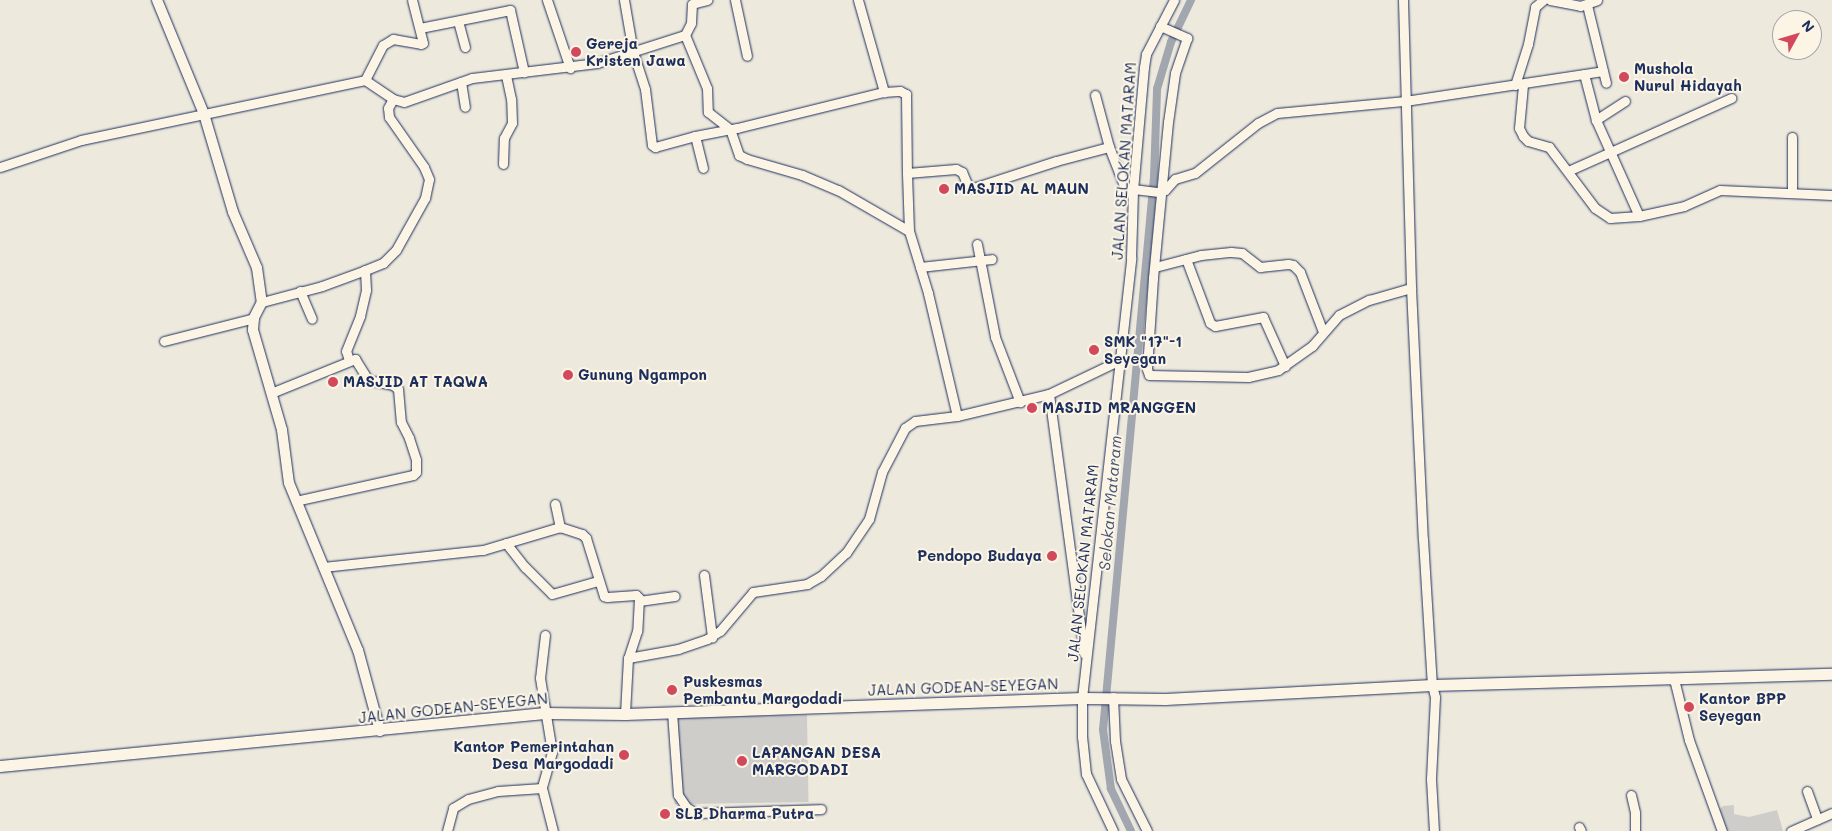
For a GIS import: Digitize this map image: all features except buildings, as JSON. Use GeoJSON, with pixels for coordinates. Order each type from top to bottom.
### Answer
{"type":"FeatureCollection","features":[{"type":"Feature","properties":{"kind":"main road","name":"JALAN GODEAN-SEYEGAN"},"geometry":{"type":"LineString","coordinates":[[0,766],[380,731],[544,713],[625,714],[1112,697],[1165,699],[1432,685],[1674,679],[1722,675],[1832,674]]}},
{"type":"Feature","properties":{"kind":"street"},"geometry":{"type":"LineString","coordinates":[[157,0],[204,114],[234,212],[257,268],[262,302],[254,318],[253,330],[285,444],[289,482],[358,650],[380,731]]}},
{"type":"Feature","properties":{"kind":"street"},"geometry":{"type":"LineString","coordinates":[[365,80],[383,45],[393,40],[421,44],[424,39],[412,0]]}},
{"type":"Feature","properties":{"kind":"street"},"geometry":{"type":"LineString","coordinates":[[624,0],[632,52],[645,89],[652,145],[655,146],[730,129],[884,92],[900,91],[906,94],[909,231],[920,267],[957,416]]}},
{"type":"Feature","properties":{"kind":"street"},"geometry":{"type":"LineString","coordinates":[[0,167],[81,140],[365,80],[393,99],[404,102],[472,78],[570,68],[597,63],[685,35],[692,23],[691,2],[707,0]]}},
{"type":"Feature","properties":{"kind":"street"},"geometry":{"type":"LineString","coordinates":[[735,0],[747,56]]}},
{"type":"Feature","properties":{"kind":"street"},"geometry":{"type":"LineString","coordinates":[[858,0],[884,92]]}},
{"type":"Feature","properties":{"kind":"street","name":"JALAN SELOKAN MATARAM"},"geometry":{"type":"LineString","coordinates":[[1114,831],[1086,774],[1082,737],[1086,698],[1086,668],[1131,258],[1133,190],[1144,67],[1146,54],[1174,0]]}},
{"type":"Feature","properties":{"kind":"street"},"geometry":{"type":"LineString","coordinates":[[1403,0],[1411,288],[1432,685],[1435,697],[1431,779],[1434,831]]}},
{"type":"Feature","properties":{"kind":"street"},"geometry":{"type":"LineString","coordinates":[[1543,0],[1535,8],[1519,85],[1519,128],[1523,136],[1528,140],[1549,147],[1595,208],[1604,216],[1615,219],[1684,206],[1720,190],[1792,192],[1832,196]]}},
{"type":"Feature","properties":{"kind":"street"},"geometry":{"type":"LineString","coordinates":[[1550,0],[1587,8]]}},
{"type":"Feature","properties":{"kind":"street"},"geometry":{"type":"LineString","coordinates":[[1587,8],[1597,0]]}},
{"type":"Feature","properties":{"kind":"street"},"geometry":{"type":"LineString","coordinates":[[549,1],[570,68]]}},
{"type":"Feature","properties":{"kind":"street"},"geometry":{"type":"LineString","coordinates":[[1587,8],[1606,83]]}},
{"type":"Feature","properties":{"kind":"street"},"geometry":{"type":"LineString","coordinates":[[420,28],[510,10],[524,72]]}},
{"type":"Feature","properties":{"kind":"street"},"geometry":{"type":"LineString","coordinates":[[458,21],[465,47]]}},
{"type":"Feature","properties":{"kind":"street"},"geometry":{"type":"LineString","coordinates":[[1160,26],[1187,38],[1175,73],[1161,192],[1147,369],[1149,375],[1248,377],[1285,366],[1312,346],[1334,318],[1380,296],[1411,288]]}},
{"type":"Feature","properties":{"kind":"street"},"geometry":{"type":"LineString","coordinates":[[685,35],[707,88],[708,112],[730,129],[736,150],[742,158],[802,175],[832,187],[909,231]]}},
{"type":"Feature","properties":{"kind":"street"},"geometry":{"type":"LineString","coordinates":[[1095,95],[1109,147],[1123,186],[1133,190],[1161,192],[1175,179],[1193,175],[1199,171],[1258,123],[1270,116],[1405,101],[1603,71]]}},
{"type":"Feature","properties":{"kind":"street"},"geometry":{"type":"LineString","coordinates":[[1584,74],[1596,120],[1639,216]]}},
{"type":"Feature","properties":{"kind":"street"},"geometry":{"type":"LineString","coordinates":[[503,164],[504,138],[512,123],[511,100],[506,75]]}},
{"type":"Feature","properties":{"kind":"street"},"geometry":{"type":"LineString","coordinates":[[461,82],[465,107]]}},
{"type":"Feature","properties":{"kind":"street"},"geometry":{"type":"LineString","coordinates":[[1568,171],[1731,98]]}},
{"type":"Feature","properties":{"kind":"street"},"geometry":{"type":"LineString","coordinates":[[262,302],[300,292],[366,270],[383,263],[396,250],[425,198],[428,186],[426,171],[389,117],[388,108],[393,99]]}},
{"type":"Feature","properties":{"kind":"street"},"geometry":{"type":"LineString","coordinates":[[1596,120],[1625,101]]}},
{"type":"Feature","properties":{"kind":"street"},"geometry":{"type":"LineString","coordinates":[[695,136],[703,168]]}},
{"type":"Feature","properties":{"kind":"street"},"geometry":{"type":"LineString","coordinates":[[1792,137],[1792,192]]}},
{"type":"Feature","properties":{"kind":"street"},"geometry":{"type":"LineString","coordinates":[[907,173],[956,169],[962,172],[968,186],[974,188],[1019,172],[1109,147]]}},
{"type":"Feature","properties":{"kind":"street"},"geometry":{"type":"LineString","coordinates":[[1155,267],[1186,259],[1231,252],[1242,253],[1260,267],[1294,265],[1300,272],[1323,332]]}},
{"type":"Feature","properties":{"kind":"street"},"geometry":{"type":"LineString","coordinates":[[920,267],[978,254],[992,259]]}},
{"type":"Feature","properties":{"kind":"street"},"geometry":{"type":"LineString","coordinates":[[978,254],[995,337],[1020,402]]}},
{"type":"Feature","properties":{"kind":"street"},"geometry":{"type":"LineString","coordinates":[[1186,259],[1210,323],[1215,326],[1263,317],[1285,366]]}},
{"type":"Feature","properties":{"kind":"street"},"geometry":{"type":"LineString","coordinates":[[350,360],[346,351],[360,316],[366,290],[366,270]]}},
{"type":"Feature","properties":{"kind":"street"},"geometry":{"type":"LineString","coordinates":[[300,292],[312,319]]}},
{"type":"Feature","properties":{"kind":"street"},"geometry":{"type":"LineString","coordinates":[[164,341],[254,318]]}},
{"type":"Feature","properties":{"kind":"street"},"geometry":{"type":"LineString","coordinates":[[271,393],[350,360],[356,360],[368,380],[393,385],[398,389],[401,422],[413,448],[416,472],[413,475],[296,501]]}},
{"type":"Feature","properties":{"kind":"street"},"geometry":{"type":"LineString","coordinates":[[628,658],[678,649],[712,637],[726,625],[753,592],[806,584],[828,570],[846,553],[869,519],[882,472],[905,428],[915,421],[957,416],[1049,394],[1120,360]]}},
{"type":"Feature","properties":{"kind":"street"},"geometry":{"type":"LineString","coordinates":[[1049,394],[1086,668]]}},
{"type":"Feature","properties":{"kind":"street"},"geometry":{"type":"LineString","coordinates":[[555,504],[560,527]]}},
{"type":"Feature","properties":{"kind":"street"},"geometry":{"type":"LineString","coordinates":[[323,567],[483,550],[560,527],[582,534],[586,538],[602,593],[607,598],[636,595],[639,601],[637,632],[628,658],[625,714]]}},
{"type":"Feature","properties":{"kind":"street"},"geometry":{"type":"LineString","coordinates":[[506,543],[525,568],[552,594],[598,581]]}},
{"type":"Feature","properties":{"kind":"street"},"geometry":{"type":"LineString","coordinates":[[704,575],[712,637]]}},
{"type":"Feature","properties":{"kind":"street"},"geometry":{"type":"LineString","coordinates":[[639,601],[675,596]]}},
{"type":"Feature","properties":{"kind":"street"},"geometry":{"type":"LineString","coordinates":[[545,635],[540,678],[544,713],[552,752],[542,788],[553,831]]}},
{"type":"Feature","properties":{"kind":"street"},"geometry":{"type":"LineString","coordinates":[[1674,679],[1689,740],[1722,831]]}},
{"type":"Feature","properties":{"kind":"street"},"geometry":{"type":"LineString","coordinates":[[1112,697],[1121,779],[1147,831]]}},
{"type":"Feature","properties":{"kind":"street"},"geometry":{"type":"LineString","coordinates":[[672,712],[678,795],[686,807],[696,813],[821,809]]}},
{"type":"Feature","properties":{"kind":"street"},"geometry":{"type":"LineString","coordinates":[[448,831],[453,808],[468,799],[498,791],[542,788]]}},
{"type":"Feature","properties":{"kind":"street"},"geometry":{"type":"LineString","coordinates":[[1807,791],[1817,819]]}},
{"type":"Feature","properties":{"kind":"street"},"geometry":{"type":"LineString","coordinates":[[1631,795],[1635,813],[1635,831]]}},
{"type":"Feature","properties":{"kind":"street"},"geometry":{"type":"LineString","coordinates":[[1791,831],[1832,813]]}},
{"type":"Feature","properties":{"kind":"shaded area","name":"LAPANGAN DESA MARGODADI"},"geometry":{"type":"Polygon","coordinates":[[[807,715],[809,802],[675,804],[673,717],[807,715]]]}},
{"type":"Feature","properties":{"kind":"shaded area"},"geometry":{"type":"Polygon","coordinates":[[[1734,805],[1734,814],[1749,817],[1777,810],[1783,831],[1725,831],[1718,811],[1723,806],[1734,805]]]}},
{"type":"Feature","properties":{"kind":"waterway","name":"Selokan Mataram"},"geometry":{"type":"LineString","coordinates":[[1131,831],[1111,789],[1103,730],[1154,177],[1157,89],[1171,42],[1191,0]]}},
{"type":"Feature","properties":{"kind":"place","name":"Gereja Kristen Jawa"},"geometry":{"type":"Point","coordinates":[576,52]}},
{"type":"Feature","properties":{"kind":"place","name":"Mushola Nurul Hidayah"},"geometry":{"type":"Point","coordinates":[1624,77]}},
{"type":"Feature","properties":{"kind":"place","name":"MASJID AL MAUN"},"geometry":{"type":"Point","coordinates":[944,189]}},
{"type":"Feature","properties":{"kind":"place","name":"SMK \"17\"-1 Seyegan"},"geometry":{"type":"Point","coordinates":[1094,350]}},
{"type":"Feature","properties":{"kind":"place","name":"Gunung Ngampon"},"geometry":{"type":"Point","coordinates":[568,375]}},
{"type":"Feature","properties":{"kind":"place","name":"MASJID AT TAQWA"},"geometry":{"type":"Point","coordinates":[333,382]}},
{"type":"Feature","properties":{"kind":"place","name":"MASJID MRANGGEN"},"geometry":{"type":"Point","coordinates":[1032,408]}},
{"type":"Feature","properties":{"kind":"place","name":"Pendopo Budaya"},"geometry":{"type":"Point","coordinates":[1052,556]}},
{"type":"Feature","properties":{"kind":"place","name":"Puskesmas Pembantu Margodadi"},"geometry":{"type":"Point","coordinates":[672,690]}},
{"type":"Feature","properties":{"kind":"place","name":"Kantor BPP Seyegan"},"geometry":{"type":"Point","coordinates":[1689,707]}},
{"type":"Feature","properties":{"kind":"place","name":"Kantor Pemerintahan Desa Margodadi"},"geometry":{"type":"Point","coordinates":[624,755]}},
{"type":"Feature","properties":{"kind":"place","name":"LAPANGAN DESA MARGODADI"},"geometry":{"type":"Point","coordinates":[742,761]}},
{"type":"Feature","properties":{"kind":"place","name":"SLB Dharma Putra"},"geometry":{"type":"Point","coordinates":[665,814]}}]}
